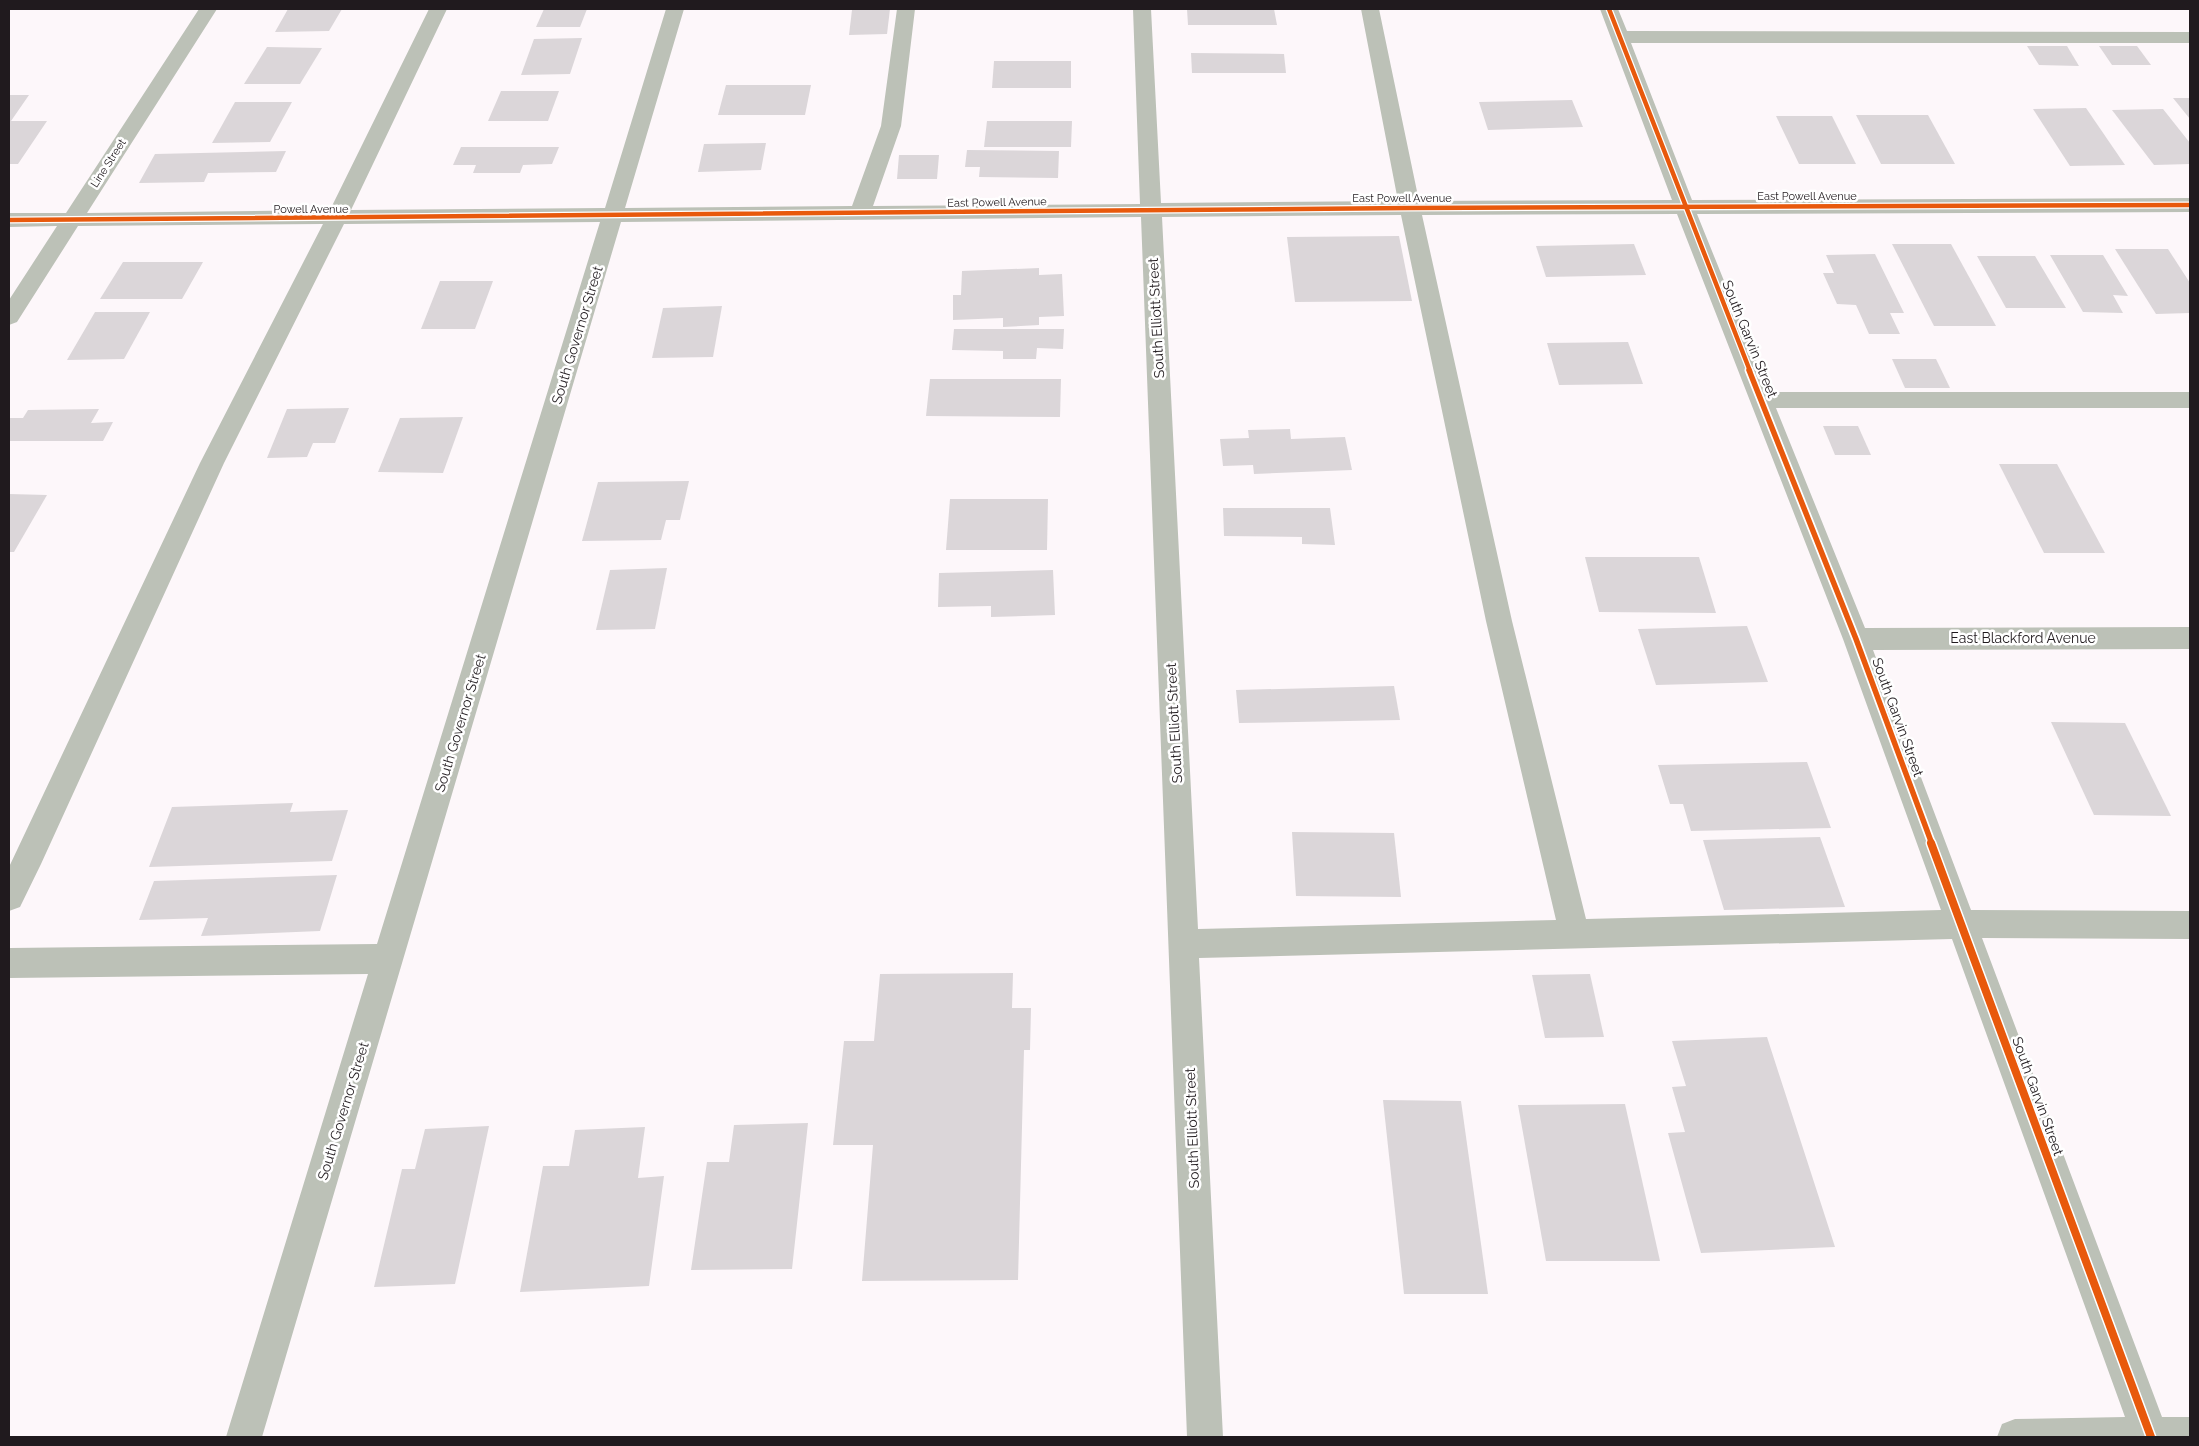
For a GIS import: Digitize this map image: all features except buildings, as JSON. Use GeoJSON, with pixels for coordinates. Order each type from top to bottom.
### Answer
{"type":"FeatureCollection","features":[{"type":"Feature","properties":{"kind":"street","name":"Line Street"},"geometry":{"type":"LineString","coordinates":[[9,317],[208,9]]}},
{"type":"Feature","properties":{"kind":"street"},"geometry":{"type":"LineString","coordinates":[[9,896],[31,854],[212,463],[336,218],[438,9]]}},
{"type":"Feature","properties":{"kind":"street","name":"South Governor Street"},"geometry":{"type":"LineString","coordinates":[[244,1437],[675,9]]}},
{"type":"Feature","properties":{"kind":"street"},"geometry":{"type":"LineString","coordinates":[[860,214],[891,126],[906,9]]}},
{"type":"Feature","properties":{"kind":"street","name":"South Elliott Street"},"geometry":{"type":"LineString","coordinates":[[1142,9],[1205,1437]]}},
{"type":"Feature","properties":{"kind":"street"},"geometry":{"type":"LineString","coordinates":[[1370,9],[1410,208],[1499,621],[1574,934]]}},
{"type":"Feature","properties":{"kind":"street","name":"South Garvin Street"},"geometry":{"type":"LineString","coordinates":[[1609,9],[1684,206],[1856,639],[2150,1436]]}},
{"type":"Feature","properties":{"kind":"street"},"geometry":{"type":"LineString","coordinates":[[1620,37],[2190,37]]}},
{"type":"Feature","properties":{"kind":"street","name":"East Powell Avenue"},"geometry":{"type":"LineString","coordinates":[[613,216],[1684,206],[2190,205]]}},
{"type":"Feature","properties":{"kind":"street","name":"Powell Avenue"},"geometry":{"type":"LineString","coordinates":[[9,220],[613,216]]}},
{"type":"Feature","properties":{"kind":"street"},"geometry":{"type":"LineString","coordinates":[[1761,400],[2190,400]]}},
{"type":"Feature","properties":{"kind":"street","name":"East Blackford Avenue"},"geometry":{"type":"LineString","coordinates":[[1856,639],[2190,638]]}},
{"type":"Feature","properties":{"kind":"street"},"geometry":{"type":"LineString","coordinates":[[1184,944],[1960,924],[2190,925]]}},
{"type":"Feature","properties":{"kind":"street"},"geometry":{"type":"LineString","coordinates":[[9,963],[388,959]]}},
{"type":"Feature","properties":{"kind":"street"},"geometry":{"type":"LineString","coordinates":[[2015,1437],[2190,1435]]}},
{"type":"Feature","properties":{"kind":"cycle path"},"geometry":{"type":"LineString","coordinates":[[1609,9],[1684,206],[1856,639],[2151,1437]]}},
{"type":"Feature","properties":{"kind":"cycle path"},"geometry":{"type":"LineString","coordinates":[[9,220],[1410,208],[2190,205]]}}]}
